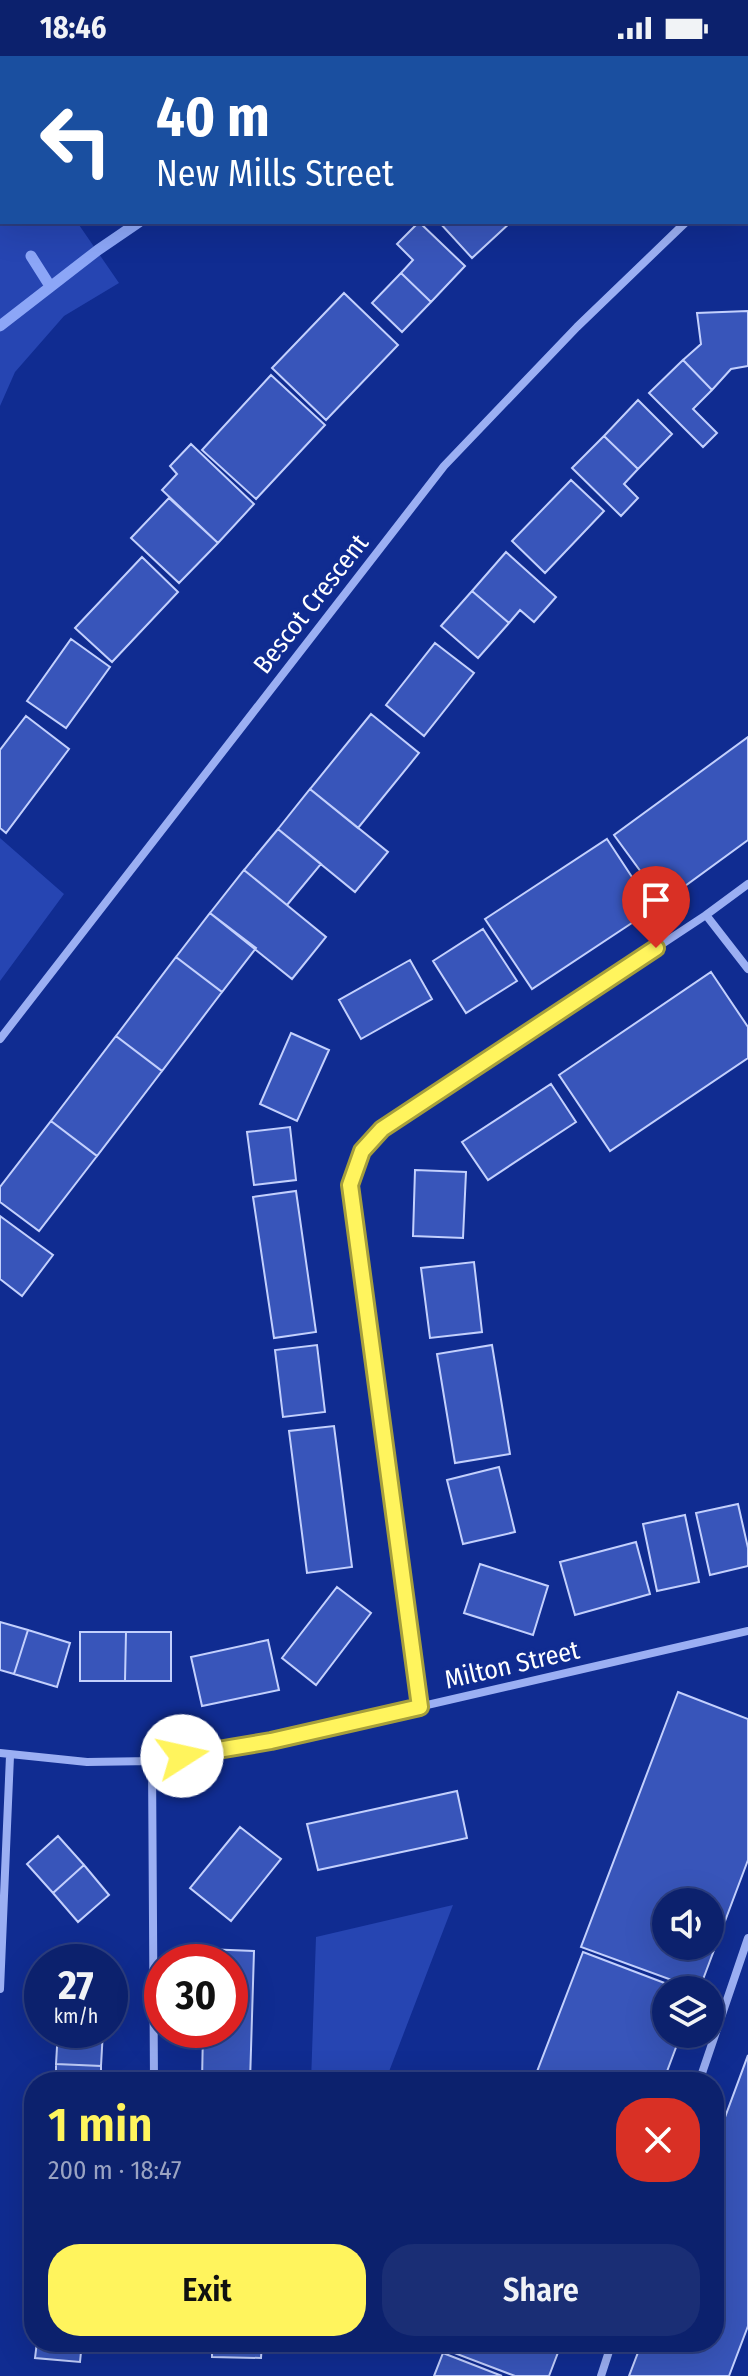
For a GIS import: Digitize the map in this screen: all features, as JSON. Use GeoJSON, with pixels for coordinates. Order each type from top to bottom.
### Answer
{"type":"FeatureCollection","features":[{"type":"Feature","properties":{"kind":"street","name":"Bescot Crescent"},"geometry":{"type":"LineString","coordinates":[[0,1039],[444,466],[577,327],[684,224]]}},
{"type":"Feature","properties":{"kind":"street"},"geometry":{"type":"LineString","coordinates":[[420,1707],[350,1185],[362,1151],[382,1129],[748,884]]}},
{"type":"Feature","properties":{"kind":"street"},"geometry":{"type":"LineString","coordinates":[[706,915],[748,969]]}},
{"type":"Feature","properties":{"kind":"street","name":"Milton Street"},"geometry":{"type":"LineString","coordinates":[[0,1753],[87,1762],[152,1761],[271,1741],[748,1631]]}},
{"type":"Feature","properties":{"kind":"street"},"geometry":{"type":"LineString","coordinates":[[0,1989],[10,1756]]}},
{"type":"Feature","properties":{"kind":"street"},"geometry":{"type":"LineString","coordinates":[[152,1761],[154,2072]]}},
{"type":"Feature","properties":{"kind":"street"},"geometry":{"type":"LineString","coordinates":[[702,2072],[748,1938]]}},
{"type":"Feature","properties":{"kind":"street"},"geometry":{"type":"LineString","coordinates":[[601,2376],[609,2352]]}},
{"type":"Feature","properties":{"kind":"shaded area"},"geometry":{"type":"Polygon","coordinates":[[[0,224],[78,224],[119,283],[64,316],[15,372],[0,406],[0,224]]]}},
{"type":"Feature","properties":{"kind":"shaded area"},"geometry":{"type":"Polygon","coordinates":[[[0,838],[64,894],[0,981],[0,838]]]}},
{"type":"Feature","properties":{"kind":"shaded area"},"geometry":{"type":"Polygon","coordinates":[[[453,1905],[389,2072],[311,2072],[316,1937],[453,1905]]]}},
{"type":"Feature","properties":{"kind":"building"},"geometry":{"type":"Polygon","coordinates":[[[417,224],[421,224],[465,266],[431,302],[401,273],[413,260],[397,244],[417,224]]]}},
{"type":"Feature","properties":{"kind":"building"},"geometry":{"type":"Polygon","coordinates":[[[441,224],[509,224],[472,258],[441,224]]]}},
{"type":"Feature","properties":{"kind":"building"},"geometry":{"type":"Polygon","coordinates":[[[401,273],[431,302],[402,332],[372,303],[401,273]]]}},
{"type":"Feature","properties":{"kind":"building"},"geometry":{"type":"Polygon","coordinates":[[[344,293],[398,345],[326,420],[272,368],[344,293]]]}},
{"type":"Feature","properties":{"kind":"building"},"geometry":{"type":"Polygon","coordinates":[[[748,311],[748,366],[731,369],[712,390],[683,360],[701,344],[697,313],[748,311]]]}},
{"type":"Feature","properties":{"kind":"building"},"geometry":{"type":"Polygon","coordinates":[[[683,360],[712,390],[693,409],[717,433],[703,447],[649,393],[683,360]]]}},
{"type":"Feature","properties":{"kind":"building"},"geometry":{"type":"Polygon","coordinates":[[[271,375],[325,425],[256,499],[202,450],[271,375]]]}},
{"type":"Feature","properties":{"kind":"building"},"geometry":{"type":"Polygon","coordinates":[[[638,400],[672,434],[638,469],[604,436],[638,400]]]}},
{"type":"Feature","properties":{"kind":"building"},"geometry":{"type":"Polygon","coordinates":[[[604,436],[638,469],[624,484],[638,498],[621,516],[572,468],[604,436]]]}},
{"type":"Feature","properties":{"kind":"building"},"geometry":{"type":"Polygon","coordinates":[[[191,444],[254,504],[218,543],[162,490],[177,474],[170,466],[191,444]]]}},
{"type":"Feature","properties":{"kind":"building"},"geometry":{"type":"Polygon","coordinates":[[[571,480],[604,511],[545,573],[512,541],[571,480]]]}},
{"type":"Feature","properties":{"kind":"building"},"geometry":{"type":"Polygon","coordinates":[[[169,498],[218,543],[179,583],[131,538],[169,498]]]}},
{"type":"Feature","properties":{"kind":"building"},"geometry":{"type":"Polygon","coordinates":[[[506,552],[556,597],[534,622],[520,610],[509,623],[472,591],[506,552]]]}},
{"type":"Feature","properties":{"kind":"building"},"geometry":{"type":"Polygon","coordinates":[[[142,557],[178,592],[112,662],[75,628],[142,557]]]}},
{"type":"Feature","properties":{"kind":"building"},"geometry":{"type":"Polygon","coordinates":[[[472,591],[509,623],[478,658],[441,626],[472,591]]]}},
{"type":"Feature","properties":{"kind":"building"},"geometry":{"type":"Polygon","coordinates":[[[71,639],[110,667],[66,728],[27,701],[71,639]]]}},
{"type":"Feature","properties":{"kind":"building"},"geometry":{"type":"Polygon","coordinates":[[[435,643],[474,673],[424,736],[386,705],[435,643]]]}},
{"type":"Feature","properties":{"kind":"building"},"geometry":{"type":"Polygon","coordinates":[[[371,714],[419,753],[358,828],[310,789],[371,714]]]}},
{"type":"Feature","properties":{"kind":"building"},"geometry":{"type":"Polygon","coordinates":[[[26,716],[69,749],[6,833],[0,828],[0,750],[26,716]]]}},
{"type":"Feature","properties":{"kind":"building"},"geometry":{"type":"Polygon","coordinates":[[[748,737],[748,840],[663,902],[614,835],[748,737]]]}},
{"type":"Feature","properties":{"kind":"building"},"geometry":{"type":"Polygon","coordinates":[[[310,789],[388,852],[355,892],[278,829],[310,789]]]}},
{"type":"Feature","properties":{"kind":"building"},"geometry":{"type":"Polygon","coordinates":[[[278,829],[321,864],[287,905],[244,870],[278,829]]]}},
{"type":"Feature","properties":{"kind":"building"},"geometry":{"type":"Polygon","coordinates":[[[607,839],[653,909],[532,989],[485,919],[607,839]]]}},
{"type":"Feature","properties":{"kind":"building"},"geometry":{"type":"Polygon","coordinates":[[[244,870],[326,937],[292,979],[210,913],[244,870]]]}},
{"type":"Feature","properties":{"kind":"building"},"geometry":{"type":"Polygon","coordinates":[[[210,913],[256,948],[222,992],[176,957],[210,913]]]}},
{"type":"Feature","properties":{"kind":"building"},"geometry":{"type":"Polygon","coordinates":[[[483,929],[517,981],[466,1013],[433,961],[483,929]]]}},
{"type":"Feature","properties":{"kind":"building"},"geometry":{"type":"Polygon","coordinates":[[[176,957],[222,992],[162,1071],[116,1036],[176,957]]]}},
{"type":"Feature","properties":{"kind":"building"},"geometry":{"type":"Polygon","coordinates":[[[410,960],[432,999],[361,1039],[339,1000],[410,960]]]}},
{"type":"Feature","properties":{"kind":"building"},"geometry":{"type":"Polygon","coordinates":[[[711,972],[748,1027],[748,1058],[610,1151],[559,1075],[711,972]]]}},
{"type":"Feature","properties":{"kind":"building"},"geometry":{"type":"Polygon","coordinates":[[[291,1033],[329,1050],[297,1121],[260,1104],[291,1033]]]}},
{"type":"Feature","properties":{"kind":"building"},"geometry":{"type":"Polygon","coordinates":[[[116,1036],[162,1071],[97,1156],[51,1121],[116,1036]]]}},
{"type":"Feature","properties":{"kind":"building"},"geometry":{"type":"Polygon","coordinates":[[[551,1084],[576,1122],[488,1180],[462,1142],[551,1084]]]}},
{"type":"Feature","properties":{"kind":"building"},"geometry":{"type":"Polygon","coordinates":[[[51,1121],[97,1156],[39,1231],[0,1202],[0,1187],[51,1121]]]}},
{"type":"Feature","properties":{"kind":"building"},"geometry":{"type":"Polygon","coordinates":[[[290,1127],[296,1180],[254,1185],[247,1132],[290,1127]]]}},
{"type":"Feature","properties":{"kind":"building"},"geometry":{"type":"Polygon","coordinates":[[[415,1170],[466,1172],[463,1238],[413,1236],[415,1170]]]}},
{"type":"Feature","properties":{"kind":"building"},"geometry":{"type":"Polygon","coordinates":[[[296,1191],[316,1332],[274,1338],[253,1197],[296,1191]]]}},
{"type":"Feature","properties":{"kind":"building"},"geometry":{"type":"Polygon","coordinates":[[[0,1216],[53,1255],[22,1296],[0,1279],[0,1216]]]}},
{"type":"Feature","properties":{"kind":"building"},"geometry":{"type":"Polygon","coordinates":[[[474,1262],[482,1332],[430,1338],[421,1268],[474,1262]]]}},
{"type":"Feature","properties":{"kind":"building"},"geometry":{"type":"Polygon","coordinates":[[[317,1345],[325,1412],[283,1417],[275,1350],[317,1345]]]}},
{"type":"Feature","properties":{"kind":"building"},"geometry":{"type":"Polygon","coordinates":[[[492,1345],[510,1454],[455,1463],[437,1354],[492,1345]]]}},
{"type":"Feature","properties":{"kind":"building"},"geometry":{"type":"Polygon","coordinates":[[[334,1426],[352,1567],[307,1573],[289,1431],[334,1426]]]}},
{"type":"Feature","properties":{"kind":"building"},"geometry":{"type":"Polygon","coordinates":[[[499,1467],[515,1532],[463,1544],[447,1480],[499,1467]]]}},
{"type":"Feature","properties":{"kind":"building"},"geometry":{"type":"Polygon","coordinates":[[[738,1504],[748,1548],[748,1566],[710,1575],[696,1513],[738,1504]]]}},
{"type":"Feature","properties":{"kind":"building"},"geometry":{"type":"Polygon","coordinates":[[[685,1515],[699,1582],[657,1591],[643,1524],[685,1515]]]}},
{"type":"Feature","properties":{"kind":"building"},"geometry":{"type":"Polygon","coordinates":[[[636,1542],[650,1594],[575,1615],[560,1562],[636,1542]]]}},
{"type":"Feature","properties":{"kind":"building"},"geometry":{"type":"Polygon","coordinates":[[[480,1564],[548,1586],[533,1635],[464,1613],[480,1564]]]}},
{"type":"Feature","properties":{"kind":"building"},"geometry":{"type":"Polygon","coordinates":[[[337,1587],[371,1613],[316,1685],[282,1658],[337,1587]]]}},
{"type":"Feature","properties":{"kind":"building"},"geometry":{"type":"Polygon","coordinates":[[[0,1622],[28,1630],[14,1674],[0,1670],[0,1622]]]}},
{"type":"Feature","properties":{"kind":"building"},"geometry":{"type":"Polygon","coordinates":[[[28,1630],[70,1643],[57,1687],[14,1674],[28,1630]]]}},
{"type":"Feature","properties":{"kind":"building"},"geometry":{"type":"Polygon","coordinates":[[[80,1632],[126,1632],[125,1681],[80,1681],[80,1632]]]}},
{"type":"Feature","properties":{"kind":"building"},"geometry":{"type":"Polygon","coordinates":[[[126,1632],[171,1632],[171,1681],[125,1681],[126,1632]]]}},
{"type":"Feature","properties":{"kind":"building"},"geometry":{"type":"Polygon","coordinates":[[[268,1640],[279,1690],[202,1706],[191,1657],[268,1640]]]}},
{"type":"Feature","properties":{"kind":"building"},"geometry":{"type":"Polygon","coordinates":[[[678,1692],[748,1719],[748,1860],[724,1924],[724,1888],[652,1888],[652,1960],[710,1960],[704,1976],[661,1976],[581,1947],[678,1692]]]}},
{"type":"Feature","properties":{"kind":"building"},"geometry":{"type":"Polygon","coordinates":[[[457,1791],[467,1838],[318,1870],[307,1824],[457,1791]]]}},
{"type":"Feature","properties":{"kind":"building"},"geometry":{"type":"Polygon","coordinates":[[[240,1827],[281,1859],[231,1921],[190,1888],[240,1827]]]}},
{"type":"Feature","properties":{"kind":"building"},"geometry":{"type":"Polygon","coordinates":[[[58,1836],[84,1865],[53,1893],[27,1864],[58,1836]]]}},
{"type":"Feature","properties":{"kind":"building"},"geometry":{"type":"Polygon","coordinates":[[[84,1865],[109,1895],[78,1922],[53,1893],[84,1865]]]}},
{"type":"Feature","properties":{"kind":"building"},"geometry":{"type":"Polygon","coordinates":[[[248,1951],[254,1951],[250,2072],[202,2072],[203,2048],[248,2048],[248,1951]]]}},
{"type":"Feature","properties":{"kind":"building"},"geometry":{"type":"Polygon","coordinates":[[[583,1952],[652,1978],[652,2048],[676,2048],[667,2072],[537,2072],[583,1952]]]}},
{"type":"Feature","properties":{"kind":"building"},"geometry":{"type":"Polygon","coordinates":[[[57,2048],[102,2048],[101,2066],[56,2064],[57,2048]]]}},
{"type":"Feature","properties":{"kind":"building"},"geometry":{"type":"Polygon","coordinates":[[[748,2055],[748,2326],[729,2376],[629,2376],[638,2352],[724,2352],[724,2120],[748,2055]]]}},
{"type":"Feature","properties":{"kind":"building"},"geometry":{"type":"Polygon","coordinates":[[[56,2064],[101,2066],[101,2072],[56,2072],[56,2064]]]}},
{"type":"Feature","properties":{"kind":"building"},"geometry":{"type":"Polygon","coordinates":[[[36,2352],[81,2352],[80,2362],[35,2358],[36,2352]]]}},
{"type":"Feature","properties":{"kind":"building"},"geometry":{"type":"Polygon","coordinates":[[[212,2352],[261,2352],[261,2358],[212,2357],[212,2352]]]}},
{"type":"Feature","properties":{"kind":"building"},"geometry":{"type":"Polygon","coordinates":[[[452,2352],[558,2352],[549,2376],[515,2376],[452,2352]]]}},
{"type":"Feature","properties":{"kind":"building"},"geometry":{"type":"Polygon","coordinates":[[[443,2353],[502,2376],[434,2376],[443,2353]]]}},
{"type":"Feature","properties":{"kind":"waterway"},"geometry":{"type":"LineString","coordinates":[[0,326],[136,224]]}},
{"type":"Feature","properties":{"kind":"waterway"},"geometry":{"type":"LineString","coordinates":[[31,256],[50,286]]}},
{"type":"Feature","properties":{"kind":"route"},"geometry":{"type":"LineString","coordinates":[[182,1756],[271,1741],[420,1707],[350,1185],[362,1151],[382,1129],[656,948]]}}]}
